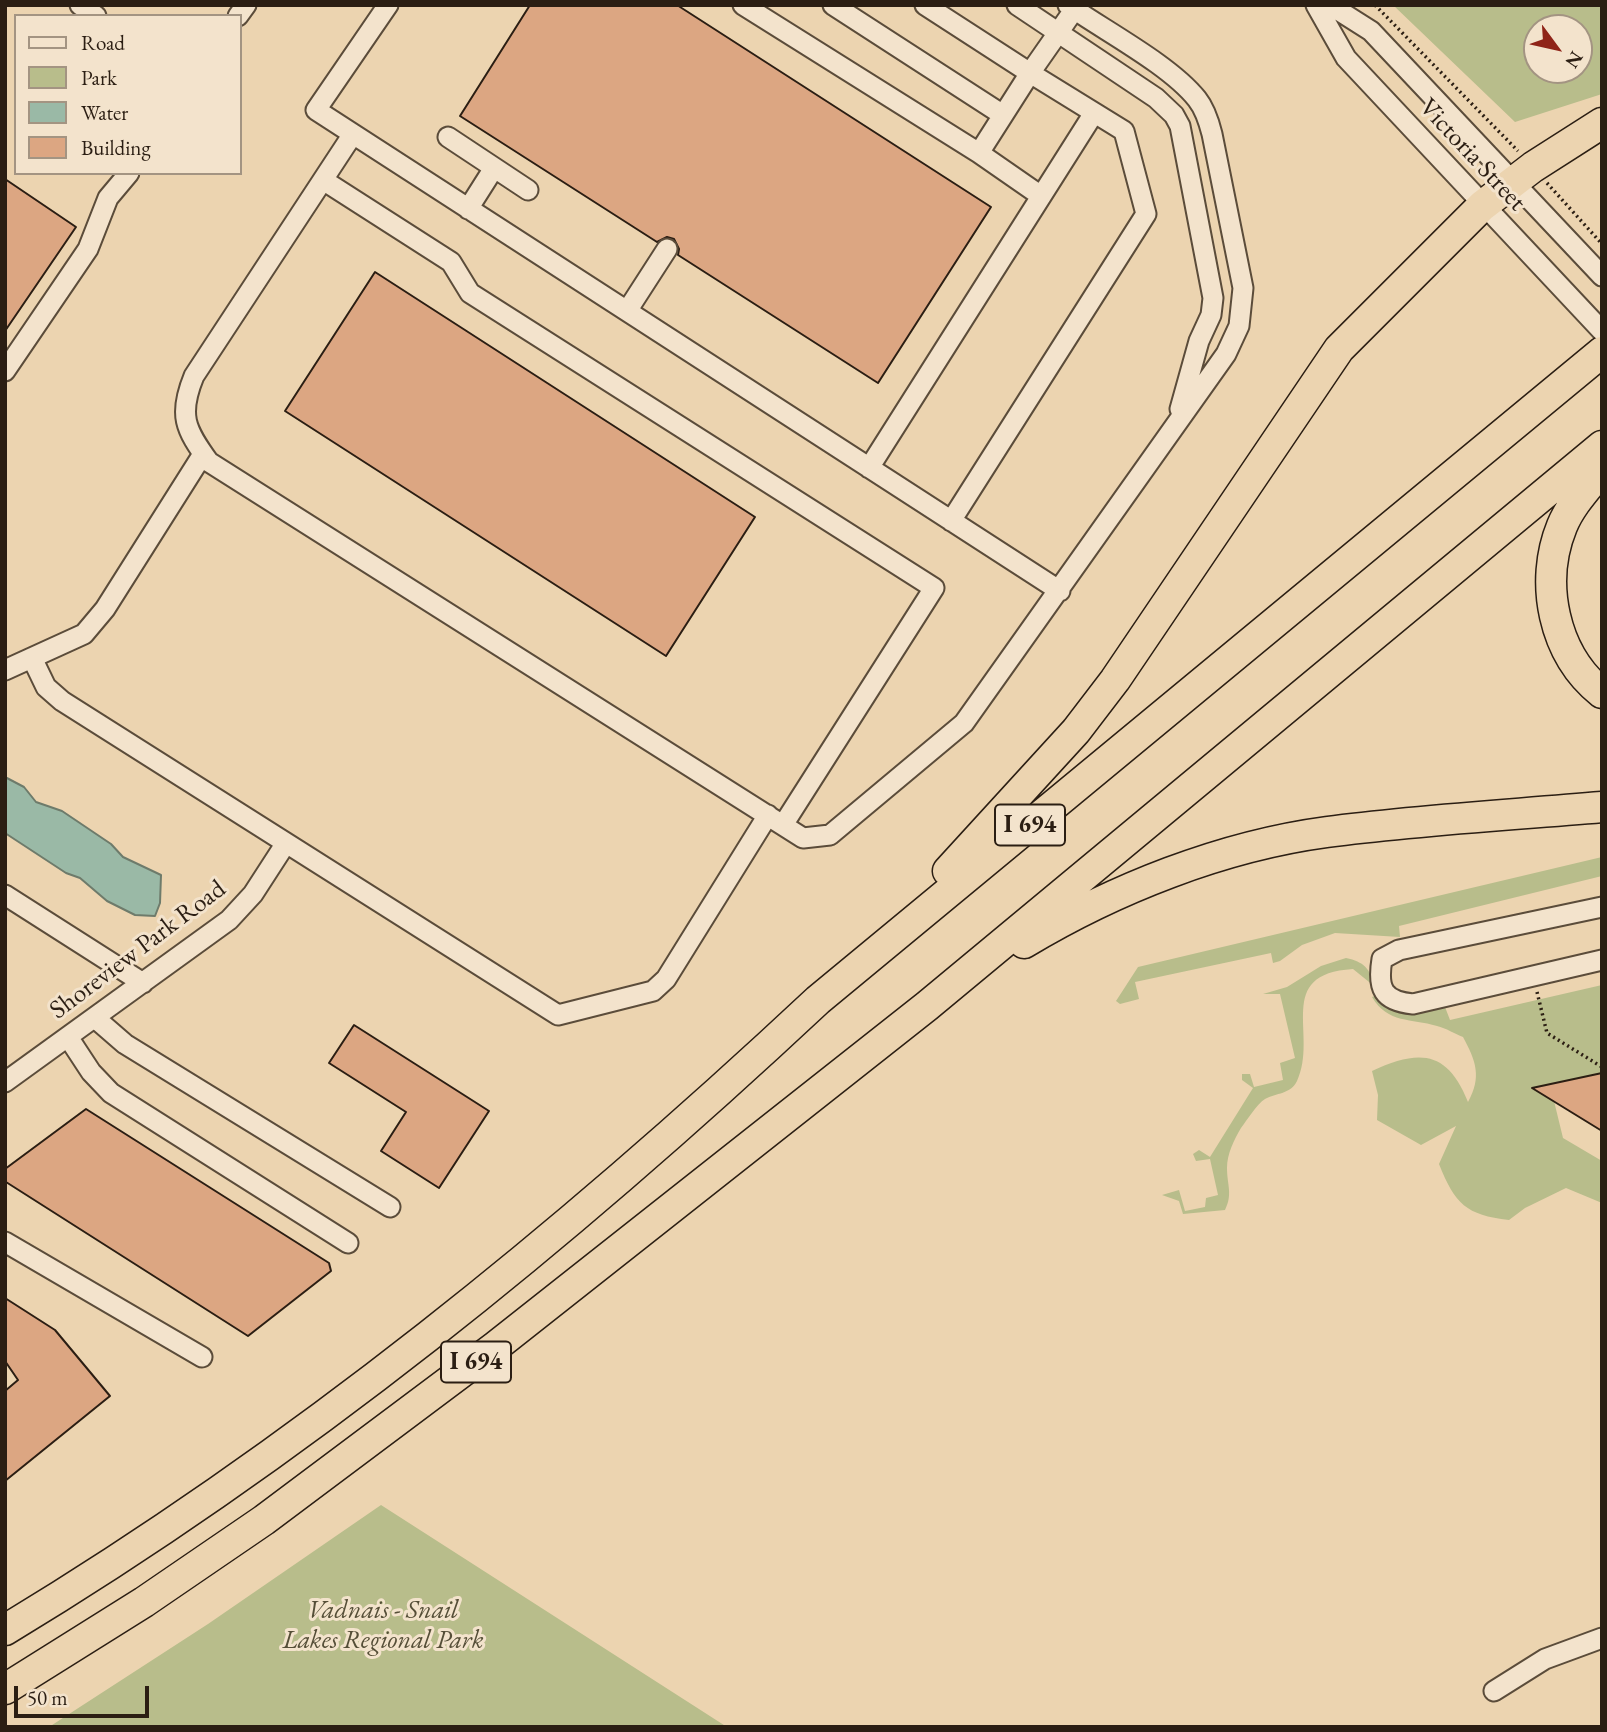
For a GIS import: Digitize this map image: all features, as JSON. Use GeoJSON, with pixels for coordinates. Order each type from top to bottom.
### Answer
{"type":"FeatureCollection","features":[{"type":"Feature","properties":{"kind":"highway"},"geometry":{"type":"LineString","coordinates":[[842,979],[903,914],[960,860],[1076,731],[1115,680],[1339,349],[1482,206],[1523,174],[1602,123]]}},
{"type":"Feature","properties":{"kind":"highway","name":"I 694"},"geometry":{"type":"LineString","coordinates":[[5,1630],[170,1523],[405,1355],[614,1185],[842,979],[1602,352]]}},
{"type":"Feature","properties":{"kind":"highway","name":"I 694"},"geometry":{"type":"LineString","coordinates":[[5,1689],[144,1602],[375,1440],[927,1006],[1602,446]]}},
{"type":"Feature","properties":{"kind":"highway"},"geometry":{"type":"LineString","coordinates":[[1602,469],[1574,504],[1562,526],[1551,572],[1551,600],[1566,649],[1580,670],[1602,693]]}},
{"type":"Feature","properties":{"kind":"highway"},"geometry":{"type":"LineString","coordinates":[[927,1006],[981,968],[1083,911],[1191,867],[1254,848],[1325,832],[1602,807]]}},
{"type":"Feature","properties":{"kind":"street"},"geometry":{"type":"LineString","coordinates":[[388,5],[316,110],[1060,591]]}},
{"type":"Feature","properties":{"kind":"street"},"geometry":{"type":"LineString","coordinates":[[743,5],[979,153],[1041,196]]}},
{"type":"Feature","properties":{"kind":"street"},"geometry":{"type":"LineString","coordinates":[[833,5],[1003,115]]}},
{"type":"Feature","properties":{"kind":"street"},"geometry":{"type":"LineString","coordinates":[[925,5],[1124,131],[1146,214],[951,521]]}},
{"type":"Feature","properties":{"kind":"street"},"geometry":{"type":"LineString","coordinates":[[1017,5],[1166,106],[1174,115],[1184,138],[1213,298],[1211,315],[1199,341],[1176,423]]}},
{"type":"Feature","properties":{"kind":"street","name":"Victoria Street"},"geometry":{"type":"LineString","coordinates":[[1317,5],[1346,58],[1602,331]]}},
{"type":"Feature","properties":{"kind":"street","name":"Victoria Street"},"geometry":{"type":"LineString","coordinates":[[1330,5],[1371,31],[1523,174],[1602,276]]}},
{"type":"Feature","properties":{"kind":"street"},"geometry":{"type":"LineString","coordinates":[[353,134],[194,376],[185,399],[184,420],[203,454],[209,462],[803,838],[830,835],[964,723],[1060,591],[1234,341],[1243,307],[1242,288],[1212,134],[1204,110],[1189,90],[1071,7],[1058,33],[979,153]]}},
{"type":"Feature","properties":{"kind":"street"},"geometry":{"type":"LineString","coordinates":[[869,468],[1094,113]]}},
{"type":"Feature","properties":{"kind":"street"},"geometry":{"type":"LineString","coordinates":[[448,137],[528,190]]}},
{"type":"Feature","properties":{"kind":"street"},"geometry":{"type":"LineString","coordinates":[[468,209],[494,168]]}},
{"type":"Feature","properties":{"kind":"street"},"geometry":{"type":"LineString","coordinates":[[5,371],[88,249],[108,198],[127,175]]}},
{"type":"Feature","properties":{"kind":"street"},"geometry":{"type":"LineString","coordinates":[[32,658],[46,687],[62,701],[558,1015],[653,991],[666,979],[934,588],[470,293],[451,262],[323,180]]}},
{"type":"Feature","properties":{"kind":"street"},"geometry":{"type":"LineString","coordinates":[[627,311],[667,249]]}},
{"type":"Feature","properties":{"kind":"street"},"geometry":{"type":"LineString","coordinates":[[5,670],[84,634],[105,609],[203,454]]}},
{"type":"Feature","properties":{"kind":"street","name":"Shoreview Park Road"},"geometry":{"type":"LineString","coordinates":[[5,1082],[229,920],[253,894],[286,843]]}},
{"type":"Feature","properties":{"kind":"street"},"geometry":{"type":"LineString","coordinates":[[5,895],[143,983]]}},
{"type":"Feature","properties":{"kind":"street"},"geometry":{"type":"LineString","coordinates":[[1602,907],[1399,950],[1382,959],[1379,975],[1384,993],[1395,1002],[1413,1004],[1602,960]]}},
{"type":"Feature","properties":{"kind":"street"},"geometry":{"type":"LineString","coordinates":[[95,1018],[125,1044],[390,1207]]}},
{"type":"Feature","properties":{"kind":"street"},"geometry":{"type":"LineString","coordinates":[[68,1037],[91,1072],[111,1093],[348,1242]]}},
{"type":"Feature","properties":{"kind":"street"},"geometry":{"type":"LineString","coordinates":[[5,1242],[202,1357]]}},
{"type":"Feature","properties":{"kind":"street"},"geometry":{"type":"LineString","coordinates":[[1494,1691],[1545,1659],[1602,1639]]}},
{"type":"Feature","properties":{"kind":"path"},"geometry":{"type":"LineString","coordinates":[[1375,5],[1523,174],[1602,244]]}},
{"type":"Feature","properties":{"kind":"path"},"geometry":{"type":"LineString","coordinates":[[1533,976],[1547,1033],[1602,1067]]}},
{"type":"Feature","properties":{"kind":"green space"},"geometry":{"type":"Polygon","coordinates":[[[1393,5],[1602,5],[1602,94],[1515,122],[1393,5]]]}},
{"type":"Feature","properties":{"kind":"green space"},"geometry":{"type":"Polygon","coordinates":[[[1602,857],[1602,876],[1399,926],[1400,937],[1335,933],[1302,945],[1273,963],[1271,953],[1135,982],[1139,999],[1120,1004],[1116,1001],[1138,967],[1602,857]]]}},
{"type":"Feature","properties":{"kind":"green space"},"geometry":{"type":"Polygon","coordinates":[[[1346,958],[1365,967],[1374,986],[1353,969],[1329,973],[1314,982],[1306,995],[1303,1010],[1304,1045],[1297,1081],[1287,1091],[1262,1101],[1238,1133],[1228,1158],[1229,1194],[1225,1210],[1183,1214],[1179,1201],[1162,1195],[1179,1190],[1185,1211],[1205,1207],[1206,1198],[1218,1195],[1210,1159],[1196,1161],[1193,1154],[1199,1150],[1210,1157],[1253,1088],[1242,1080],[1242,1074],[1250,1074],[1254,1087],[1283,1080],[1280,1063],[1295,1058],[1280,994],[1263,994],[1287,987],[1321,966],[1346,958]]]}},
{"type":"Feature","properties":{"kind":"green space"},"geometry":{"type":"Polygon","coordinates":[[[1602,985],[1602,1073],[1533,1088],[1554,1101],[1563,1138],[1602,1161],[1602,1203],[1566,1188],[1525,1208],[1509,1220],[1482,1215],[1472,1211],[1457,1198],[1439,1164],[1456,1126],[1421,1145],[1377,1120],[1378,1095],[1372,1071],[1403,1060],[1429,1059],[1441,1063],[1451,1072],[1468,1102],[1475,1085],[1476,1069],[1463,1037],[1440,1027],[1393,1016],[1378,1006],[1372,997],[1377,995],[1392,1009],[1400,1012],[1445,1007],[1450,1020],[1602,985]]]}},
{"type":"Feature","properties":{"kind":"green space","name":"Vadnais - Snail Lakes Regional Park"},"geometry":{"type":"Polygon","coordinates":[[[381,1505],[727,1727],[49,1727],[208,1624],[381,1505]]]}},
{"type":"Feature","properties":{"kind":"water"},"geometry":{"type":"Polygon","coordinates":[[[5,777],[24,787],[36,802],[62,811],[111,844],[123,857],[161,875],[160,903],[155,916],[135,915],[107,901],[80,878],[66,873],[5,833],[5,777]]]}},
{"type":"Feature","properties":{"kind":"building"},"geometry":{"type":"Polygon","coordinates":[[[530,5],[677,5],[991,207],[878,383],[678,255],[679,249],[674,239],[667,237],[657,242],[460,116],[530,5]]]}},
{"type":"Feature","properties":{"kind":"building"},"geometry":{"type":"Polygon","coordinates":[[[5,179],[76,227],[5,331],[5,179]]]}},
{"type":"Feature","properties":{"kind":"building"},"geometry":{"type":"Polygon","coordinates":[[[375,272],[755,517],[666,656],[285,411],[375,272]]]}},
{"type":"Feature","properties":{"kind":"building"},"geometry":{"type":"Polygon","coordinates":[[[354,1025],[489,1111],[439,1188],[381,1151],[406,1112],[329,1063],[354,1025]]]}},
{"type":"Feature","properties":{"kind":"building"},"geometry":{"type":"Polygon","coordinates":[[[1602,1073],[1602,1131],[1532,1088],[1602,1073]]]}},
{"type":"Feature","properties":{"kind":"building"},"geometry":{"type":"Polygon","coordinates":[[[86,1109],[329,1263],[331,1271],[248,1336],[6,1182],[5,1169],[86,1109]]]}},
{"type":"Feature","properties":{"kind":"building"},"geometry":{"type":"Polygon","coordinates":[[[5,1298],[55,1330],[110,1396],[5,1481],[5,1391],[18,1380],[5,1361],[5,1298]]]}}]}
